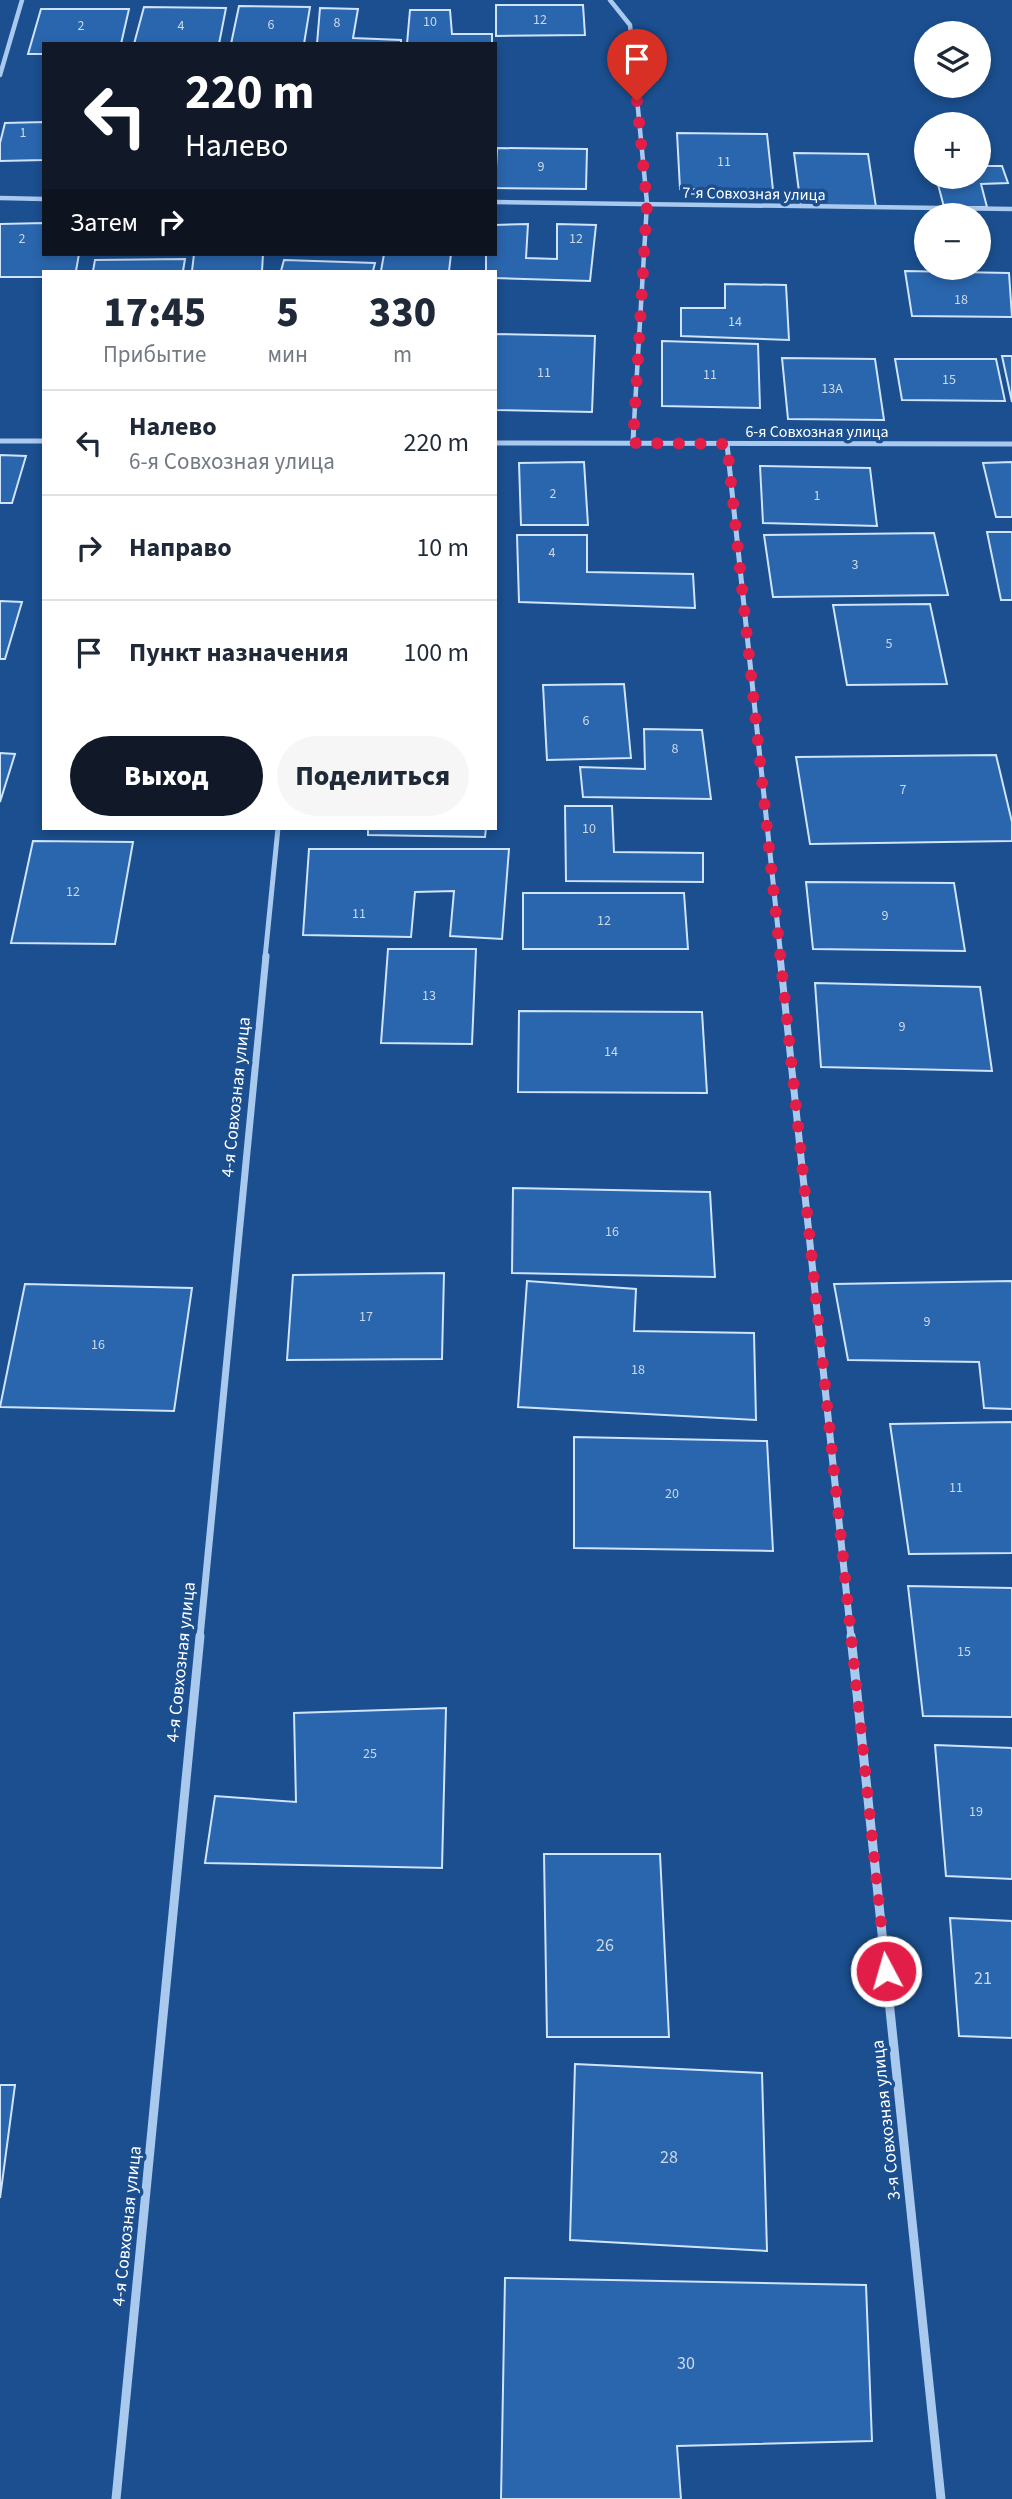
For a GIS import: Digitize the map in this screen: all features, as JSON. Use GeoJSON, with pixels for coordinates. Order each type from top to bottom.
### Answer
{"type":"FeatureCollection","features":[{"type":"Feature","properties":{"kind":"street"},"geometry":{"type":"LineString","coordinates":[[0,75],[22,0]]}},
{"type":"Feature","properties":{"kind":"street"},"geometry":{"type":"LineString","coordinates":[[610,0],[630,24],[647,204],[633,443]]}},
{"type":"Feature","properties":{"kind":"street"},"geometry":{"type":"LineString","coordinates":[[0,198],[42,199]]}},
{"type":"Feature","properties":{"kind":"street","name":"7-я Совхозная улица"},"geometry":{"type":"LineString","coordinates":[[497,202],[689,207],[1012,209]]}},
{"type":"Feature","properties":{"kind":"street"},"geometry":{"type":"LineString","coordinates":[[0,441],[42,441]]}},
{"type":"Feature","properties":{"kind":"street","name":"6-я Совхозная улица"},"geometry":{"type":"LineString","coordinates":[[497,443],[1012,444]]}},
{"type":"Feature","properties":{"kind":"street","name":"3-я Совхозная улица"},"geometry":{"type":"LineString","coordinates":[[727,444],[942,2499]]}},
{"type":"Feature","properties":{"kind":"street","name":"4-я Совхозная улица"},"geometry":{"type":"LineString","coordinates":[[116,2499],[278,830]]}},
{"type":"Feature","properties":{"kind":"building"},"geometry":{"type":"Polygon","coordinates":[[[496,5],[583,5],[585,35],[496,36],[496,5]]]}},
{"type":"Feature","properties":{"kind":"building"},"geometry":{"type":"Polygon","coordinates":[[[239,6],[310,7],[304,42],[231,42],[239,6]]]}},
{"type":"Feature","properties":{"kind":"building"},"geometry":{"type":"Polygon","coordinates":[[[144,7],[226,8],[219,42],[135,42],[144,7]]]}},
{"type":"Feature","properties":{"kind":"building"},"geometry":{"type":"Polygon","coordinates":[[[320,8],[358,9],[353,38],[401,40],[401,42],[317,42],[320,8]]]}},
{"type":"Feature","properties":{"kind":"building"},"geometry":{"type":"Polygon","coordinates":[[[41,9],[129,9],[121,42],[42,42],[42,54],[28,54],[41,9]]]}},
{"type":"Feature","properties":{"kind":"building"},"geometry":{"type":"Polygon","coordinates":[[[410,10],[450,10],[452,34],[492,34],[492,42],[407,42],[410,10]]]}},
{"type":"Feature","properties":{"kind":"building"},"geometry":{"type":"Polygon","coordinates":[[[42,122],[42,160],[0,161],[0,143],[5,123],[42,122]]]}},
{"type":"Feature","properties":{"kind":"building"},"geometry":{"type":"Polygon","coordinates":[[[677,133],[767,134],[773,190],[680,189],[677,133]]]}},
{"type":"Feature","properties":{"kind":"building"},"geometry":{"type":"Polygon","coordinates":[[[497,148],[587,149],[586,189],[497,188],[497,148]]]}},
{"type":"Feature","properties":{"kind":"building"},"geometry":{"type":"Polygon","coordinates":[[[794,153],[868,154],[876,207],[801,207],[794,153]]]}},
{"type":"Feature","properties":{"kind":"building"},"geometry":{"type":"Polygon","coordinates":[[[991,166],[1002,166],[1008,183],[991,184],[991,166]]]}},
{"type":"Feature","properties":{"kind":"building"},"geometry":{"type":"Polygon","coordinates":[[[939,189],[982,189],[986,203],[943,203],[939,189]]]}},
{"type":"Feature","properties":{"kind":"building"},"geometry":{"type":"Polygon","coordinates":[[[42,223],[42,256],[79,256],[76,270],[42,270],[42,277],[0,277],[0,224],[42,223]]]}},
{"type":"Feature","properties":{"kind":"building"},"geometry":{"type":"Polygon","coordinates":[[[528,224],[526,258],[557,259],[557,224],[596,225],[590,281],[497,278],[497,270],[486,270],[486,256],[497,256],[497,225],[528,224]]]}},
{"type":"Feature","properties":{"kind":"building"},"geometry":{"type":"Polygon","coordinates":[[[194,256],[263,256],[262,270],[192,270],[194,256]]]}},
{"type":"Feature","properties":{"kind":"building"},"geometry":{"type":"Polygon","coordinates":[[[384,256],[451,256],[449,270],[381,270],[384,256]]]}},
{"type":"Feature","properties":{"kind":"building"},"geometry":{"type":"Polygon","coordinates":[[[185,259],[183,270],[93,270],[95,260],[185,259]]]}},
{"type":"Feature","properties":{"kind":"building"},"geometry":{"type":"Polygon","coordinates":[[[284,260],[375,263],[373,270],[281,270],[284,260]]]}},
{"type":"Feature","properties":{"kind":"building"},"geometry":{"type":"Polygon","coordinates":[[[905,271],[914,271],[914,280],[991,280],[991,273],[1009,273],[1012,317],[912,316],[905,271]]]}},
{"type":"Feature","properties":{"kind":"building"},"geometry":{"type":"Polygon","coordinates":[[[725,284],[786,285],[789,340],[681,336],[681,308],[725,308],[725,284]]]}},
{"type":"Feature","properties":{"kind":"building"},"geometry":{"type":"Polygon","coordinates":[[[497,334],[595,336],[592,412],[497,410],[497,334]]]}},
{"type":"Feature","properties":{"kind":"building"},"geometry":{"type":"Polygon","coordinates":[[[662,341],[758,344],[760,408],[662,406],[662,341]]]}},
{"type":"Feature","properties":{"kind":"building"},"geometry":{"type":"Polygon","coordinates":[[[1002,356],[1012,356],[1012,402],[1002,356]]]}},
{"type":"Feature","properties":{"kind":"building"},"geometry":{"type":"Polygon","coordinates":[[[782,358],[875,359],[884,420],[788,419],[782,358]]]}},
{"type":"Feature","properties":{"kind":"building"},"geometry":{"type":"Polygon","coordinates":[[[895,359],[996,359],[1005,401],[902,400],[895,359]]]}},
{"type":"Feature","properties":{"kind":"building"},"geometry":{"type":"Polygon","coordinates":[[[0,455],[26,456],[12,503],[0,503],[0,455]]]}},
{"type":"Feature","properties":{"kind":"building"},"geometry":{"type":"Polygon","coordinates":[[[584,462],[588,525],[521,525],[519,463],[584,462]]]}},
{"type":"Feature","properties":{"kind":"building"},"geometry":{"type":"Polygon","coordinates":[[[1012,462],[1012,517],[996,517],[983,463],[1012,462]]]}},
{"type":"Feature","properties":{"kind":"building"},"geometry":{"type":"Polygon","coordinates":[[[760,466],[870,468],[877,526],[763,523],[760,466]]]}},
{"type":"Feature","properties":{"kind":"building"},"geometry":{"type":"Polygon","coordinates":[[[987,532],[1012,532],[1012,600],[1001,600],[987,532]]]}},
{"type":"Feature","properties":{"kind":"building"},"geometry":{"type":"Polygon","coordinates":[[[934,533],[948,595],[773,597],[764,535],[934,533]]]}},
{"type":"Feature","properties":{"kind":"building"},"geometry":{"type":"Polygon","coordinates":[[[517,535],[587,535],[587,572],[693,574],[695,608],[519,602],[517,535]]]}},
{"type":"Feature","properties":{"kind":"building"},"geometry":{"type":"Polygon","coordinates":[[[0,601],[22,602],[5,659],[0,659],[0,601]]]}},
{"type":"Feature","properties":{"kind":"building"},"geometry":{"type":"Polygon","coordinates":[[[930,604],[947,684],[847,685],[833,605],[930,604]]]}},
{"type":"Feature","properties":{"kind":"building"},"geometry":{"type":"Polygon","coordinates":[[[624,684],[631,758],[547,760],[543,685],[624,684]]]}},
{"type":"Feature","properties":{"kind":"building"},"geometry":{"type":"Polygon","coordinates":[[[644,729],[702,730],[711,799],[583,797],[580,767],[645,769],[644,729]]]}},
{"type":"Feature","properties":{"kind":"building"},"geometry":{"type":"Polygon","coordinates":[[[0,753],[15,754],[0,802],[0,753]]]}},
{"type":"Feature","properties":{"kind":"building"},"geometry":{"type":"Polygon","coordinates":[[[996,755],[1012,822],[1012,841],[810,844],[796,757],[996,755]]]}},
{"type":"Feature","properties":{"kind":"building"},"geometry":{"type":"Polygon","coordinates":[[[565,806],[612,806],[614,852],[703,853],[703,882],[566,881],[565,806]]]}},
{"type":"Feature","properties":{"kind":"building"},"geometry":{"type":"Polygon","coordinates":[[[368,830],[486,830],[485,837],[368,835],[368,830]]]}},
{"type":"Feature","properties":{"kind":"building"},"geometry":{"type":"Polygon","coordinates":[[[33,841],[133,842],[115,944],[11,943],[33,841]]]}},
{"type":"Feature","properties":{"kind":"building"},"geometry":{"type":"Polygon","coordinates":[[[309,849],[509,849],[502,939],[450,936],[454,891],[415,892],[411,937],[303,935],[309,849]]]}},
{"type":"Feature","properties":{"kind":"building"},"geometry":{"type":"Polygon","coordinates":[[[806,882],[954,883],[965,951],[813,949],[806,882]]]}},
{"type":"Feature","properties":{"kind":"building"},"geometry":{"type":"Polygon","coordinates":[[[523,893],[684,893],[688,949],[523,949],[523,893]]]}},
{"type":"Feature","properties":{"kind":"building"},"geometry":{"type":"Polygon","coordinates":[[[388,949],[476,949],[472,1044],[381,1043],[388,949]]]}},
{"type":"Feature","properties":{"kind":"building"},"geometry":{"type":"Polygon","coordinates":[[[815,983],[980,987],[992,1071],[821,1067],[815,983]]]}},
{"type":"Feature","properties":{"kind":"building"},"geometry":{"type":"Polygon","coordinates":[[[519,1011],[702,1012],[707,1093],[518,1092],[519,1011]]]}},
{"type":"Feature","properties":{"kind":"building"},"geometry":{"type":"Polygon","coordinates":[[[513,1188],[710,1192],[715,1277],[512,1273],[513,1188]]]}},
{"type":"Feature","properties":{"kind":"building"},"geometry":{"type":"Polygon","coordinates":[[[444,1273],[442,1359],[287,1360],[293,1275],[444,1273]]]}},
{"type":"Feature","properties":{"kind":"building"},"geometry":{"type":"Polygon","coordinates":[[[527,1281],[636,1289],[634,1331],[754,1333],[756,1420],[518,1407],[527,1281]]]}},
{"type":"Feature","properties":{"kind":"building"},"geometry":{"type":"Polygon","coordinates":[[[1012,1281],[1012,1409],[984,1408],[979,1362],[848,1360],[834,1284],[1012,1281]]]}},
{"type":"Feature","properties":{"kind":"building"},"geometry":{"type":"Polygon","coordinates":[[[25,1284],[192,1288],[174,1411],[0,1407],[25,1284]]]}},
{"type":"Feature","properties":{"kind":"building"},"geometry":{"type":"Polygon","coordinates":[[[1012,1422],[1012,1553],[909,1554],[890,1424],[1012,1422]]]}},
{"type":"Feature","properties":{"kind":"building"},"geometry":{"type":"Polygon","coordinates":[[[574,1437],[767,1441],[773,1551],[574,1548],[574,1437]]]}},
{"type":"Feature","properties":{"kind":"building"},"geometry":{"type":"Polygon","coordinates":[[[908,1586],[1012,1588],[1012,1717],[923,1716],[908,1586]]]}},
{"type":"Feature","properties":{"kind":"building"},"geometry":{"type":"Polygon","coordinates":[[[446,1708],[442,1868],[205,1863],[215,1796],[296,1802],[294,1713],[446,1708]]]}},
{"type":"Feature","properties":{"kind":"building"},"geometry":{"type":"Polygon","coordinates":[[[935,1745],[1012,1748],[1012,1879],[946,1876],[935,1745]]]}},
{"type":"Feature","properties":{"kind":"building"},"geometry":{"type":"Polygon","coordinates":[[[544,1854],[660,1854],[669,2037],[547,2037],[544,1854]]]}},
{"type":"Feature","properties":{"kind":"building"},"geometry":{"type":"Polygon","coordinates":[[[950,1918],[1012,1921],[1012,2038],[959,2036],[950,1918]]]}},
{"type":"Feature","properties":{"kind":"building"},"geometry":{"type":"Polygon","coordinates":[[[575,2064],[762,2073],[767,2251],[570,2240],[575,2064]]]}},
{"type":"Feature","properties":{"kind":"building"},"geometry":{"type":"Polygon","coordinates":[[[0,2085],[15,2085],[0,2198],[0,2085]]]}},
{"type":"Feature","properties":{"kind":"building"},"geometry":{"type":"Polygon","coordinates":[[[505,2278],[866,2285],[872,2441],[677,2446],[681,2499],[501,2499],[505,2278]]]}},
{"type":"Feature","properties":{"kind":"route"},"geometry":{"type":"LineString","coordinates":[[637,101],[647,204],[633,443],[727,444],[886,1971]]}}]}
